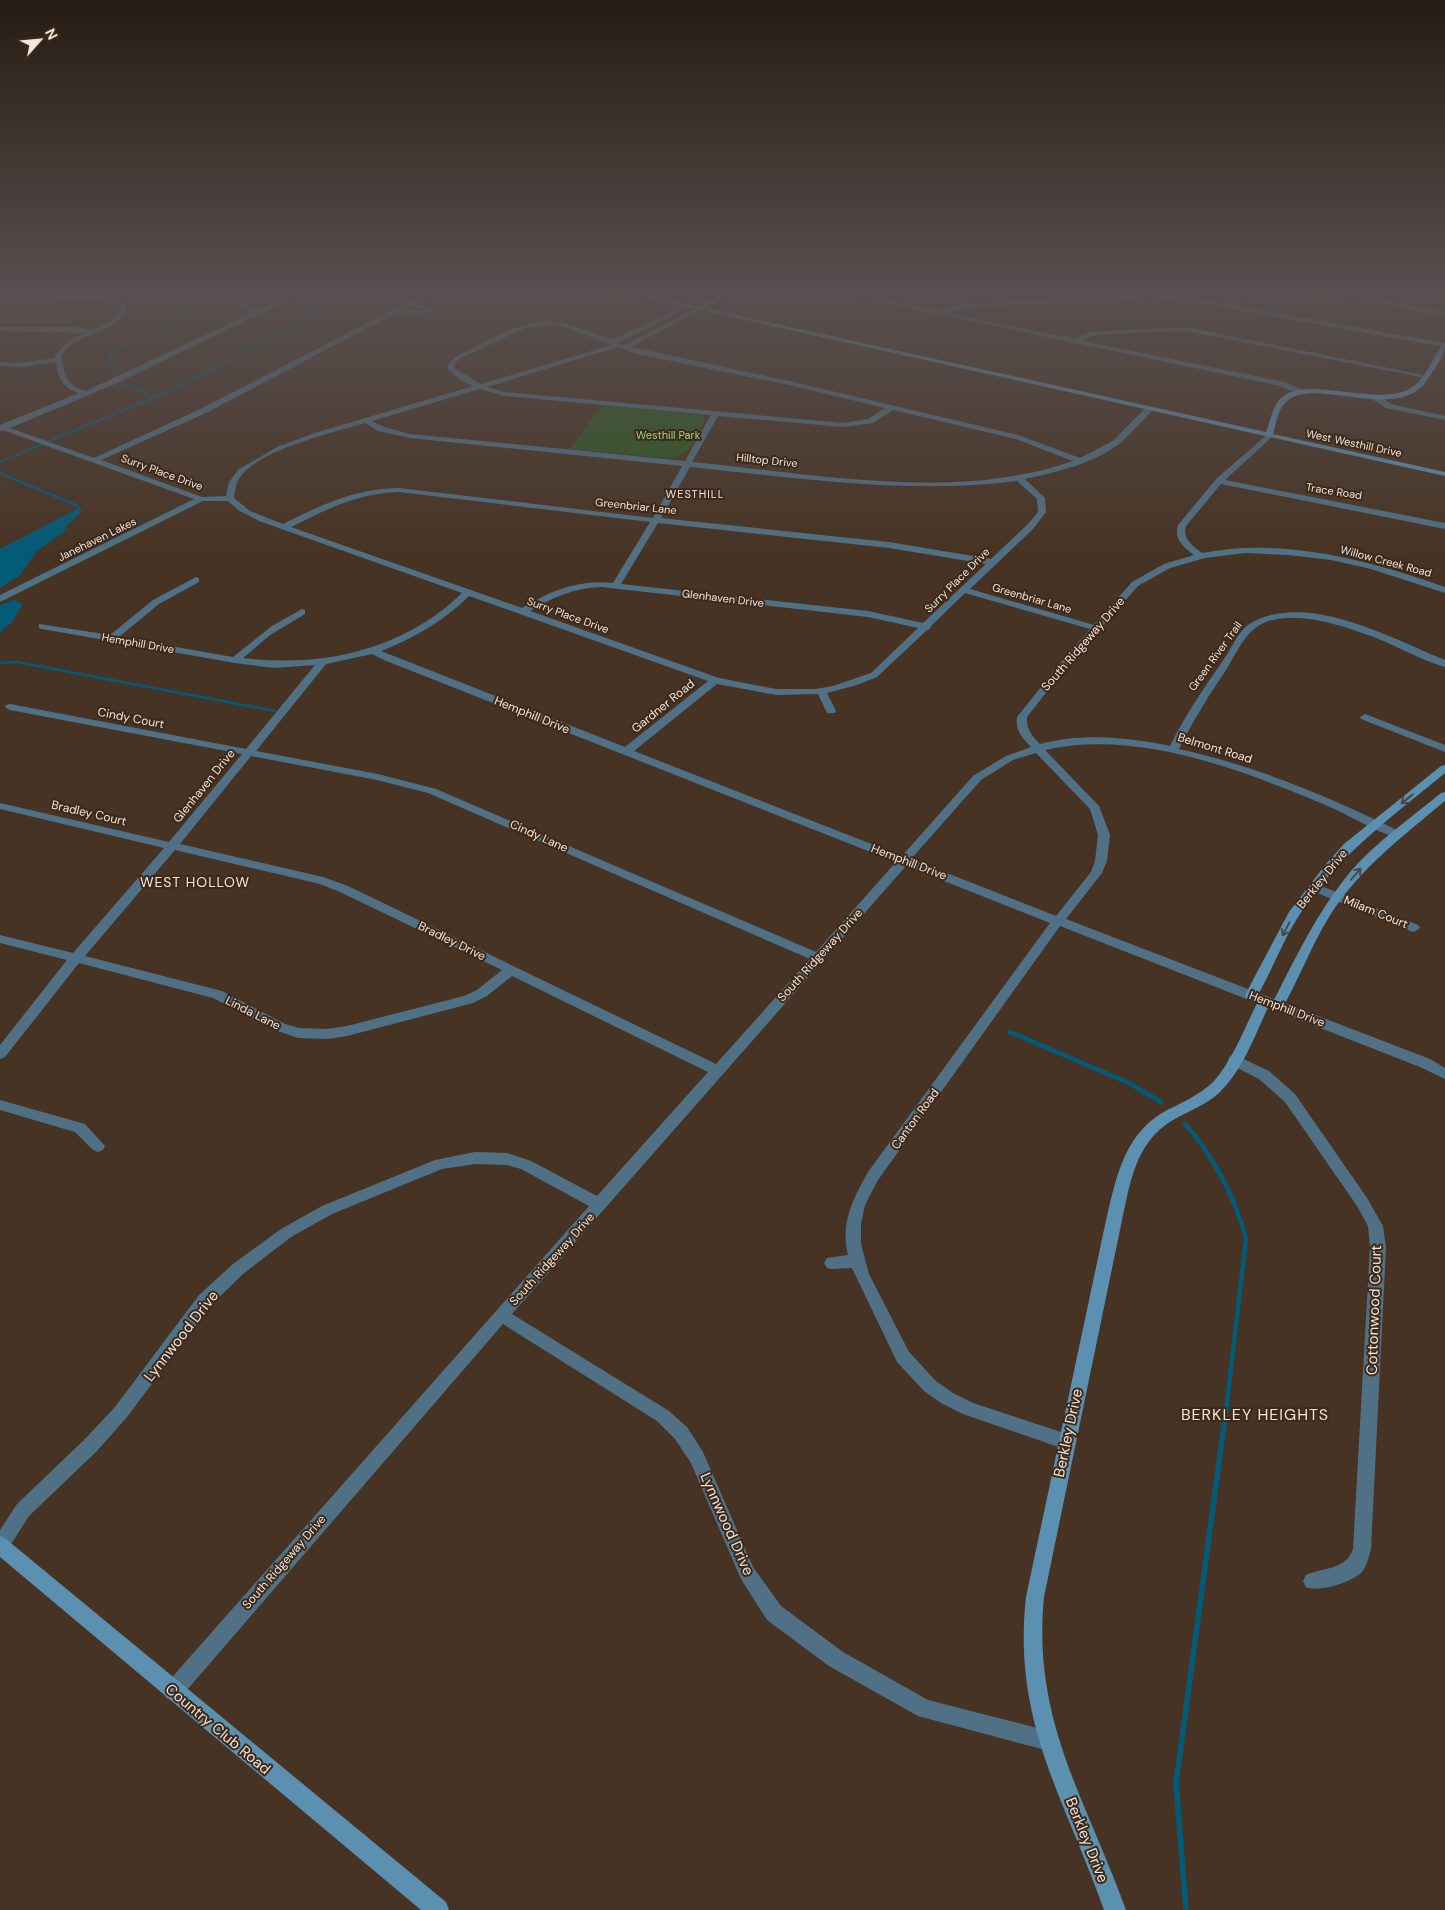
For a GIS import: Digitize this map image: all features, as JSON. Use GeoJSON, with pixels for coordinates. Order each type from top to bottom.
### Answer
{"type":"FeatureCollection","features":[{"type":"Feature","properties":{"kind":"street"},"geometry":{"type":"LineString","coordinates":[[62,379],[68,388],[86,393]]}},
{"type":"Feature","properties":{"kind":"street"},"geometry":{"type":"LineString","coordinates":[[1,428],[116,379]]}},
{"type":"Feature","properties":{"kind":"street"},"geometry":{"type":"LineString","coordinates":[[96,460],[203,412],[265,379]]}},
{"type":"Feature","properties":{"kind":"street"},"geometry":{"type":"LineString","coordinates":[[467,379],[492,392],[504,394],[843,425],[870,421],[892,407]]}},
{"type":"Feature","properties":{"kind":"street"},"geometry":{"type":"LineString","coordinates":[[230,498],[231,485],[237,474],[250,464],[298,442],[503,379]]}},
{"type":"Feature","properties":{"kind":"street"},"geometry":{"type":"LineString","coordinates":[[770,379],[1033,442],[1080,461]]}},
{"type":"Feature","properties":{"kind":"street","name":"West Westhill Drive"},"geometry":{"type":"LineString","coordinates":[[1014,379],[1445,474]]}},
{"type":"Feature","properties":{"kind":"street"},"geometry":{"type":"LineString","coordinates":[[1258,379],[1282,384],[1301,393]]}},
{"type":"Feature","properties":{"kind":"street"},"geometry":{"type":"LineString","coordinates":[[1201,556],[1185,543],[1180,529],[1219,481],[1268,436],[1282,402],[1290,396],[1301,393],[1320,392],[1374,397],[1393,396],[1411,391],[1423,379]]}},
{"type":"Feature","properties":{"kind":"street"},"geometry":{"type":"LineString","coordinates":[[1374,397],[1389,406],[1445,418]]}},
{"type":"Feature","properties":{"kind":"street","name":"Hilltop Drive"},"geometry":{"type":"LineString","coordinates":[[366,421],[395,434],[911,484],[974,483],[1019,478],[1080,461],[1110,446],[1149,409]]}},
{"type":"Feature","properties":{"kind":"street"},"geometry":{"type":"LineString","coordinates":[[616,585],[656,520],[686,463],[716,413]]}},
{"type":"Feature","properties":{"kind":"street","name":"Surry Place Drive"},"geometry":{"type":"LineString","coordinates":[[1,428],[96,460],[201,499],[230,498],[236,506],[247,513],[284,527],[715,680],[751,690],[777,693],[822,692],[844,687],[874,675],[927,627],[991,562],[1031,526],[1042,512],[1041,498],[1019,478]]}},
{"type":"Feature","properties":{"kind":"street","name":"Trace Road"},"geometry":{"type":"LineString","coordinates":[[1219,481],[1272,493],[1383,511],[1445,526]]}},
{"type":"Feature","properties":{"kind":"street","name":"Greenbriar Lane"},"geometry":{"type":"LineString","coordinates":[[284,527],[349,496],[386,490],[882,544],[952,554],[991,562]]}},
{"type":"Feature","properties":{"kind":"street","name":"Janehaven Lakes"},"geometry":{"type":"LineString","coordinates":[[1,598],[201,499]]}},
{"type":"Feature","properties":{"kind":"street","name":"Willow Creek Road"},"geometry":{"type":"LineString","coordinates":[[1201,556],[1261,551],[1320,556],[1374,567],[1445,590]]}},
{"type":"Feature","properties":{"kind":"street","name":"South Ridgeway Drive"},"geometry":{"type":"LineString","coordinates":[[173,1691],[502,1315],[977,778],[1008,759],[1037,749],[1026,736],[1021,725],[1022,717],[1095,628],[1135,584],[1146,576],[1169,565],[1201,556]]}},
{"type":"Feature","properties":{"kind":"street"},"geometry":{"type":"LineString","coordinates":[[112,638],[156,602],[196,580]]}},
{"type":"Feature","properties":{"kind":"street","name":"Glenhaven Drive"},"geometry":{"type":"LineString","coordinates":[[524,611],[549,594],[564,588],[585,584],[616,585],[868,614],[927,627]]}},
{"type":"Feature","properties":{"kind":"street","name":"Greenbriar Lane"},"geometry":{"type":"LineString","coordinates":[[963,590],[1095,628]]}},
{"type":"Feature","properties":{"kind":"street"},"geometry":{"type":"LineString","coordinates":[[323,662],[373,651],[401,640],[426,626],[456,604],[468,592]]}},
{"type":"Feature","properties":{"kind":"street"},"geometry":{"type":"LineString","coordinates":[[236,660],[270,630],[302,612]]}},
{"type":"Feature","properties":{"kind":"street","name":"Green River Trail"},"geometry":{"type":"LineString","coordinates":[[1174,749],[1197,703],[1248,631],[1261,621],[1298,615],[1325,618],[1352,626],[1445,664]]}},
{"type":"Feature","properties":{"kind":"street","name":"Hemphill Drive"},"geometry":{"type":"LineString","coordinates":[[42,626],[274,665],[323,662]]}},
{"type":"Feature","properties":{"kind":"street","name":"Hemphill Drive"},"geometry":{"type":"LineString","coordinates":[[373,651],[1058,922],[1425,1063],[1445,1074]]}},
{"type":"Feature","properties":{"kind":"street","name":"Glenhaven Drive"},"geometry":{"type":"LineString","coordinates":[[0,1054],[76,958],[172,846],[323,662]]}},
{"type":"Feature","properties":{"kind":"street","name":"Gardner Road"},"geometry":{"type":"LineString","coordinates":[[626,752],[715,680]]}},
{"type":"Feature","properties":{"kind":"street"},"geometry":{"type":"LineString","coordinates":[[822,692],[831,711]]}},
{"type":"Feature","properties":{"kind":"street","name":"Cindy Court"},"geometry":{"type":"LineString","coordinates":[[10,708],[248,753]]}},
{"type":"Feature","properties":{"kind":"street"},"geometry":{"type":"LineString","coordinates":[[1365,717],[1445,749]]}},
{"type":"Feature","properties":{"kind":"street","name":"Belmont Road"},"geometry":{"type":"LineString","coordinates":[[1037,749],[1062,743],[1106,741],[1130,742],[1174,749],[1229,765],[1311,794],[1398,834]]}},
{"type":"Feature","properties":{"kind":"street","name":"Canton Road"},"geometry":{"type":"LineString","coordinates":[[1037,749],[1095,808],[1104,836],[1104,849],[1096,873],[1058,922],[864,1190],[853,1224],[856,1261],[867,1287],[902,1357],[930,1386],[947,1398],[969,1409],[1067,1442]]}},
{"type":"Feature","properties":{"kind":"street","name":"Cindy Lane"},"geometry":{"type":"LineString","coordinates":[[248,753],[378,777],[432,791],[817,958]]}},
{"type":"Feature","properties":{"kind":"street","name":"Berkley Drive"},"geometry":{"type":"LineString","coordinates":[[1115,1910],[1099,1865],[1056,1763],[1037,1695],[1031,1647],[1035,1597],[1124,1177],[1132,1153],[1141,1138],[1160,1122],[1213,1090],[1235,1060],[1264,1001],[1295,912],[1314,887],[1348,847],[1445,768]]}},
{"type":"Feature","properties":{"kind":"street","name":"Berkley Drive"},"geometry":{"type":"LineString","coordinates":[[1264,1001],[1324,914],[1356,873],[1398,834],[1445,795]]}},
{"type":"Feature","properties":{"kind":"street","name":"Bradley Court"},"geometry":{"type":"LineString","coordinates":[[0,806],[172,846]]}},
{"type":"Feature","properties":{"kind":"street","name":"Bradley Drive"},"geometry":{"type":"LineString","coordinates":[[172,846],[323,881],[406,918],[719,1071]]}},
{"type":"Feature","properties":{"kind":"street","name":"Milam Court"},"geometry":{"type":"LineString","coordinates":[[1314,887],[1414,928]]}},
{"type":"Feature","properties":{"kind":"street","name":"Linda Lane"},"geometry":{"type":"LineString","coordinates":[[0,939],[217,994],[280,1027],[314,1034],[347,1031],[468,1000],[482,993],[511,970]]}},
{"type":"Feature","properties":{"kind":"street","name":"Cottonwood Court"},"geometry":{"type":"LineString","coordinates":[[1235,1060],[1264,1075],[1290,1098],[1362,1202],[1375,1226],[1378,1247],[1362,1549],[1357,1564],[1346,1574],[1312,1581]]}},
{"type":"Feature","properties":{"kind":"street"},"geometry":{"type":"LineString","coordinates":[[0,1105],[80,1128],[98,1146]]}},
{"type":"Feature","properties":{"kind":"street","name":"Lynnwood Drive"},"geometry":{"type":"LineString","coordinates":[[0,1546],[23,1510],[91,1445],[121,1412],[205,1300],[238,1269],[286,1233],[327,1210],[440,1164],[475,1158],[507,1159],[526,1165],[600,1205]]}},
{"type":"Feature","properties":{"kind":"street"},"geometry":{"type":"LineString","coordinates":[[832,1263],[856,1261]]}},
{"type":"Feature","properties":{"kind":"street","name":"Lynnwood Drive"},"geometry":{"type":"LineString","coordinates":[[502,1315],[673,1424],[698,1458],[747,1573],[774,1613],[836,1659],[925,1709],[1049,1741]]}},
{"type":"Feature","properties":{"kind":"street","name":"Country Club Road"},"geometry":{"type":"LineString","coordinates":[[0,1546],[438,1910]]}},
{"type":"Feature","properties":{"kind":"green space","name":"Westhill Park"},"geometry":{"type":"Polygon","coordinates":[[[602,405],[694,414],[701,416],[705,420],[694,441],[686,451],[674,457],[666,458],[570,449],[602,405]]]}},
{"type":"Feature","properties":{"kind":"water"},"geometry":{"type":"Polygon","coordinates":[[[79,508],[82,511],[65,528],[65,531],[37,551],[20,575],[0,588],[0,549],[79,508]]]}},
{"type":"Feature","properties":{"kind":"water"},"geometry":{"type":"Polygon","coordinates":[[[14,600],[23,604],[11,623],[0,632],[0,605],[14,600]]]}},
{"type":"Feature","properties":{"kind":"waterway"},"geometry":{"type":"LineString","coordinates":[[153,398],[194,379]]}},
{"type":"Feature","properties":{"kind":"waterway"},"geometry":{"type":"LineString","coordinates":[[124,384],[151,395],[153,398]]}},
{"type":"Feature","properties":{"kind":"waterway"},"geometry":{"type":"LineString","coordinates":[[0,462],[153,398]]}},
{"type":"Feature","properties":{"kind":"waterway"},"geometry":{"type":"LineString","coordinates":[[0,473],[10,477]]}},
{"type":"Feature","properties":{"kind":"waterway"},"geometry":{"type":"LineString","coordinates":[[7,476],[76,505],[79,508],[78,511]]}},
{"type":"Feature","properties":{"kind":"waterway"},"geometry":{"type":"LineString","coordinates":[[0,663],[17,662],[275,711]]}},
{"type":"Feature","properties":{"kind":"waterway"},"geometry":{"type":"LineString","coordinates":[[1010,1032],[1129,1083],[1161,1102]]}},
{"type":"Feature","properties":{"kind":"waterway"},"geometry":{"type":"LineString","coordinates":[[1185,1124],[1205,1149],[1230,1193],[1246,1239],[1226,1411]]}},
{"type":"Feature","properties":{"kind":"waterway"},"geometry":{"type":"LineString","coordinates":[[1186,1910],[1176,1783],[1226,1410]]}},
{"type":"Feature","properties":{"kind":"district","name":"WESTHILL"},"geometry":{"type":"Point","coordinates":[695,494]}},
{"type":"Feature","properties":{"kind":"district","name":"WEST HOLLOW"},"geometry":{"type":"Point","coordinates":[195,882]}},
{"type":"Feature","properties":{"kind":"district","name":"BERKLEY HEIGHTS"},"geometry":{"type":"Point","coordinates":[1255,1414]}}]}
